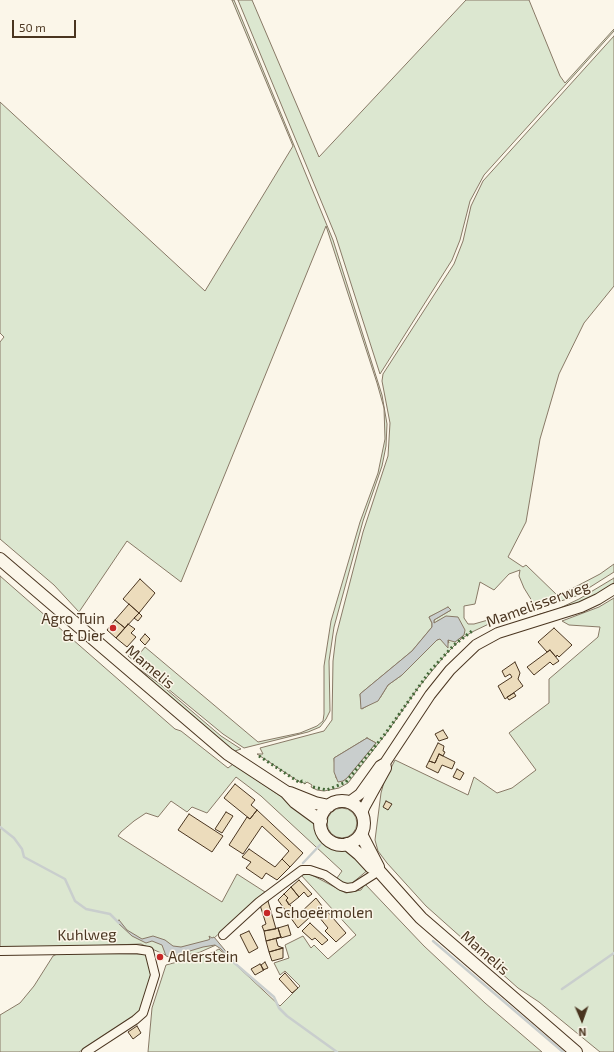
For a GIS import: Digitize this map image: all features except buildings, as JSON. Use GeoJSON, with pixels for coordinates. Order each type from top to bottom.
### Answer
{"type":"FeatureCollection","features":[{"type":"Feature","properties":{"kind":"main road","name":"Mamelis"},"geometry":{"type":"LineString","coordinates":[[0,559],[228,754],[286,792],[329,806]]}},
{"type":"Feature","properties":{"kind":"main road","name":"Mamelis"},"geometry":{"type":"LineString","coordinates":[[286,792],[294,802],[320,821]]}},
{"type":"Feature","properties":{"kind":"main road"},"geometry":{"type":"LineString","coordinates":[[338,801],[349,802],[357,806],[362,813],[364,825],[361,834],[355,841],[347,844],[336,844],[327,838],[321,829],[320,821],[323,812],[329,806],[338,801]]}},
{"type":"Feature","properties":{"kind":"main road","name":"Mamelis"},"geometry":{"type":"LineString","coordinates":[[361,834],[367,849],[377,863],[379,871]]}},
{"type":"Feature","properties":{"kind":"main road","name":"Mamelis"},"geometry":{"type":"LineString","coordinates":[[347,844],[371,867],[379,871],[421,918],[576,1052]]}},
{"type":"Feature","properties":{"kind":"street","name":"Mamelisserweg"},"geometry":{"type":"LineString","coordinates":[[349,802],[360,794],[380,766],[385,763],[430,695],[458,661],[476,645],[498,633],[581,607],[614,589]]}},
{"type":"Feature","properties":{"kind":"street","name":"Mamelisserweg"},"geometry":{"type":"LineString","coordinates":[[362,813],[386,768],[385,763]]}},
{"type":"Feature","properties":{"kind":"street"},"geometry":{"type":"LineString","coordinates":[[223,935],[259,902],[302,870],[310,870],[325,875],[341,886],[347,888],[354,887],[379,871]]}},
{"type":"Feature","properties":{"kind":"street","name":"Kuhlweg"},"geometry":{"type":"LineString","coordinates":[[0,951],[146,949],[151,954],[155,975],[143,1012],[135,1020],[86,1052]]}},
{"type":"Feature","properties":{"kind":"green space"},"geometry":{"type":"Polygon","coordinates":[[[232,0],[234,0],[333,240],[382,395],[387,424],[386,446],[382,466],[363,521],[334,627],[329,661],[330,711],[320,727],[308,732],[244,748],[223,734],[128,656],[131,652],[137,657],[145,647],[258,742],[300,733],[317,726],[323,721],[324,666],[331,621],[360,522],[378,473],[385,439],[384,408],[326,226],[181,582],[127,541],[79,612],[54,585],[0,539],[0,342],[4,337],[0,333],[0,102],[205,291],[293,146],[232,0]]]}},
{"type":"Feature","properties":{"kind":"green space"},"geometry":{"type":"Polygon","coordinates":[[[238,0],[252,0],[319,157],[466,0],[529,0],[560,76],[565,83],[614,29],[614,31],[484,175],[470,201],[460,240],[452,260],[380,374],[336,237],[238,0]]]}},
{"type":"Feature","properties":{"kind":"green space"},"geometry":{"type":"Polygon","coordinates":[[[614,36],[614,286],[584,323],[559,374],[540,439],[526,522],[508,557],[523,567],[526,565],[558,596],[600,574],[614,564],[614,572],[576,596],[537,609],[524,588],[519,576],[520,570],[509,574],[494,590],[480,582],[475,604],[464,606],[464,618],[468,624],[474,624],[495,618],[495,621],[461,639],[446,654],[418,688],[388,731],[348,783],[339,788],[324,791],[317,790],[311,787],[312,785],[307,782],[305,784],[302,782],[301,783],[257,754],[263,754],[260,748],[324,731],[332,720],[333,661],[336,636],[363,532],[388,456],[390,423],[382,381],[383,374],[454,264],[463,241],[471,206],[483,181],[614,36]],[[448,608],[429,617],[432,627],[412,651],[360,694],[362,709],[380,698],[388,685],[402,675],[437,640],[440,638],[449,643],[448,640],[461,638],[464,635],[439,620],[434,624],[434,620],[451,610],[448,608]],[[367,738],[334,758],[336,778],[343,781],[347,778],[376,743],[367,738]]]}},
{"type":"Feature","properties":{"kind":"green space"},"geometry":{"type":"Polygon","coordinates":[[[0,576],[175,729],[181,731],[228,768],[233,764],[310,816],[323,839],[330,845],[352,852],[369,869],[351,884],[345,884],[337,878],[342,871],[261,796],[236,777],[207,813],[192,807],[187,812],[171,801],[158,817],[146,813],[134,821],[118,836],[222,902],[237,874],[265,892],[213,939],[216,945],[198,953],[170,957],[141,944],[0,949],[0,576]]]}},
{"type":"Feature","properties":{"kind":"green space"},"geometry":{"type":"Polygon","coordinates":[[[614,578],[614,583],[588,600],[538,618],[537,615],[558,609],[579,599],[614,578]]]}},
{"type":"Feature","properties":{"kind":"green space"},"geometry":{"type":"Polygon","coordinates":[[[614,598],[614,1052],[600,1052],[539,1002],[518,988],[426,906],[387,863],[378,851],[375,840],[381,793],[384,782],[395,760],[468,795],[474,777],[497,793],[512,788],[536,770],[509,733],[549,703],[549,679],[598,637],[600,627],[569,625],[562,621],[599,607],[614,598]]]}},
{"type":"Feature","properties":{"kind":"green space"},"geometry":{"type":"Polygon","coordinates":[[[135,666],[160,684],[221,736],[241,749],[235,751],[226,746],[135,666]]]}},
{"type":"Feature","properties":{"kind":"green space"},"geometry":{"type":"Polygon","coordinates":[[[342,808],[353,812],[357,823],[353,834],[342,838],[331,834],[327,823],[331,812],[342,808]]]}},
{"type":"Feature","properties":{"kind":"green space"},"geometry":{"type":"Polygon","coordinates":[[[310,874],[346,893],[361,890],[365,884],[424,946],[485,1003],[542,1052],[148,1052],[152,1008],[166,965],[211,953],[219,949],[280,1006],[300,986],[285,971],[280,975],[274,963],[289,958],[285,945],[303,936],[311,948],[314,945],[328,959],[356,935],[301,875],[310,874]]]}},
{"type":"Feature","properties":{"kind":"green space"},"geometry":{"type":"Polygon","coordinates":[[[59,953],[145,954],[150,965],[151,974],[142,1008],[138,1014],[79,1052],[0,1052],[0,1015],[20,1003],[34,986],[53,956],[59,953]]]}},
{"type":"Feature","properties":{"kind":"shaded area"},"geometry":{"type":"Polygon","coordinates":[[[448,607],[451,610],[434,620],[434,623],[446,616],[458,617],[465,630],[464,635],[455,642],[448,640],[448,648],[440,639],[437,640],[402,675],[388,685],[378,701],[361,709],[360,694],[412,651],[432,627],[429,617],[448,607]]]}},
{"type":"Feature","properties":{"kind":"shaded area"},"geometry":{"type":"Polygon","coordinates":[[[367,738],[376,743],[347,778],[338,782],[334,772],[334,758],[367,738]]]}},
{"type":"Feature","properties":{"kind":"shaded area"},"geometry":{"type":"Polygon","coordinates":[[[119,920],[127,930],[142,939],[153,936],[165,940],[173,946],[181,947],[208,940],[210,939],[209,936],[212,938],[214,937],[234,961],[232,963],[221,949],[215,945],[170,957],[166,956],[162,945],[152,941],[146,943],[132,936],[117,922],[119,920]]]}},
{"type":"Feature","properties":{"kind":"waterway"},"geometry":{"type":"LineString","coordinates":[[0,827],[14,838],[22,849],[24,857],[65,879],[75,901],[86,909],[110,914],[119,923]]}},
{"type":"Feature","properties":{"kind":"waterway"},"geometry":{"type":"LineString","coordinates":[[303,863],[320,845]]}},
{"type":"Feature","properties":{"kind":"waterway"},"geometry":{"type":"LineString","coordinates":[[433,941],[563,1052]]}},
{"type":"Feature","properties":{"kind":"waterway"},"geometry":{"type":"LineString","coordinates":[[562,989],[614,953]]}},
{"type":"Feature","properties":{"kind":"waterway"},"geometry":{"type":"LineString","coordinates":[[231,960],[274,997],[279,1008],[287,1016],[337,1052]]}},
{"type":"Feature","properties":{"kind":"hedge"},"geometry":{"type":"LineString","coordinates":[[313,787],[327,790],[346,782],[385,734],[430,671],[454,645],[472,631]]}},
{"type":"Feature","properties":{"kind":"hedge"},"geometry":{"type":"LineString","coordinates":[[259,756],[300,783],[302,781],[305,783]]}},
{"type":"Feature","properties":{"kind":"place","name":"Agro Tuin & Dier"},"geometry":{"type":"Point","coordinates":[113,628]}},
{"type":"Feature","properties":{"kind":"place","name":"Schoeërmolen"},"geometry":{"type":"Point","coordinates":[267,913]}},
{"type":"Feature","properties":{"kind":"place","name":"Adlerstein"},"geometry":{"type":"Point","coordinates":[160,957]}}]}
